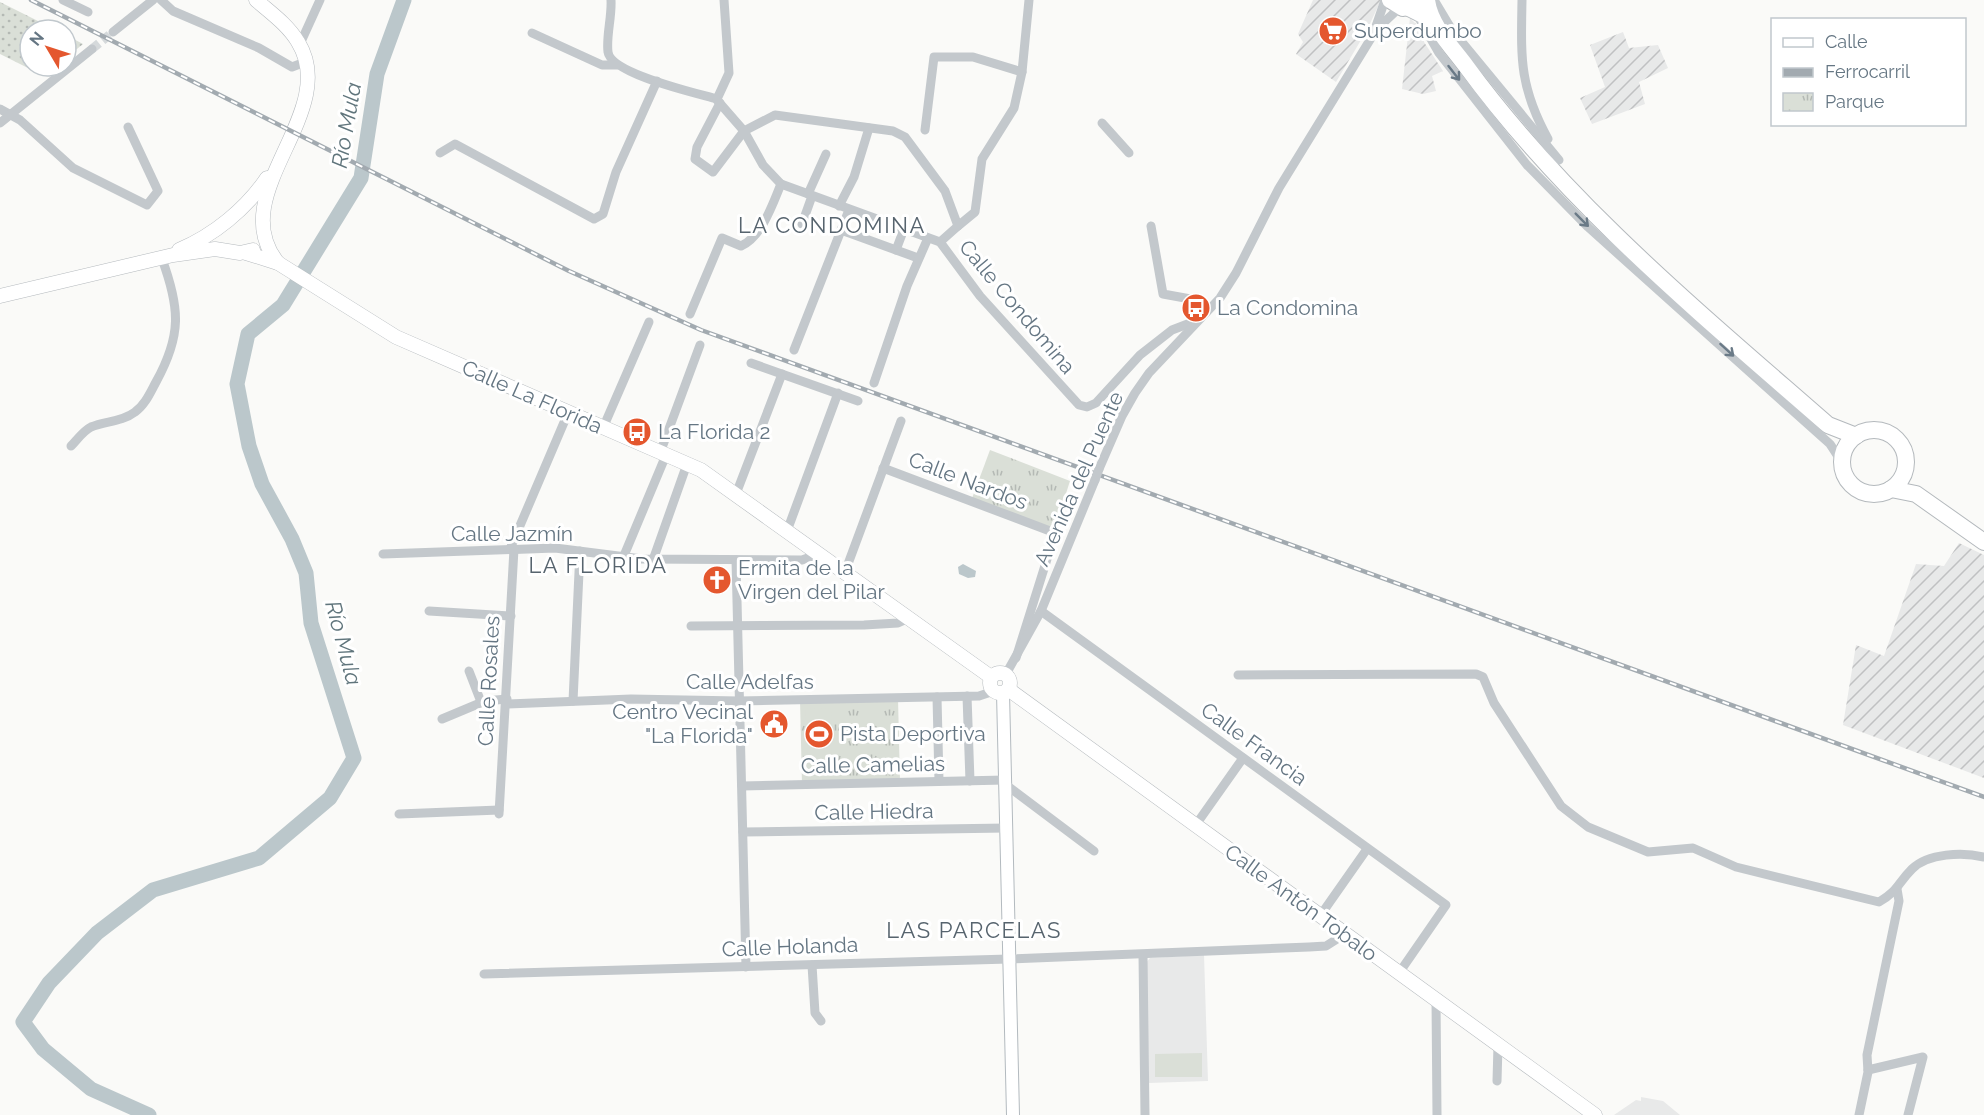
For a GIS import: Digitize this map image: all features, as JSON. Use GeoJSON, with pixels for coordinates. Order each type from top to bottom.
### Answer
{"type":"FeatureCollection","features":[{"type":"Feature","properties":{"kind":"highway"},"geometry":{"type":"LineString","coordinates":[[1390,0],[1423,15],[1443,36]]}},
{"type":"Feature","properties":{"kind":"highway"},"geometry":{"type":"LineString","coordinates":[[1407,8],[1425,0],[1443,36],[1489,98],[1570,191],[1827,425],[1856,436]]}},
{"type":"Feature","properties":{"kind":"highway"},"geometry":{"type":"LineString","coordinates":[[1827,425],[1843,460],[1846,477],[1861,491],[1882,493],[1891,489],[1899,482],[1905,471]]}},
{"type":"Feature","properties":{"kind":"highway"},"geometry":{"type":"LineString","coordinates":[[1843,460],[1847,446],[1856,436],[1873,430],[1893,436],[1905,452],[1905,471],[1916,494]]}},
{"type":"Feature","properties":{"kind":"highway"},"geometry":{"type":"LineString","coordinates":[[1891,489],[1916,494],[1984,542]]}},
{"type":"Feature","properties":{"kind":"main road"},"geometry":{"type":"LineString","coordinates":[[230,217],[223,235],[227,245],[240,252],[260,245],[266,199],[304,99],[307,78],[300,44],[261,2]]}},
{"type":"Feature","properties":{"kind":"main road"},"geometry":{"type":"LineString","coordinates":[[168,257],[230,217],[256,194],[284,151]]}},
{"type":"Feature","properties":{"kind":"main road"},"geometry":{"type":"LineString","coordinates":[[230,217],[250,213],[263,229]]}},
{"type":"Feature","properties":{"kind":"main road","name":"Calle La Florida"},"geometry":{"type":"LineString","coordinates":[[263,229],[265,244],[278,263]]}},
{"type":"Feature","properties":{"kind":"main road","name":"Calle La Florida"},"geometry":{"type":"LineString","coordinates":[[0,296],[168,257],[215,249],[240,252],[278,263],[396,337],[701,470],[909,618],[999,687]]}},
{"type":"Feature","properties":{"kind":"main road"},"geometry":{"type":"LineString","coordinates":[[999,687],[999,672],[1006,674]]}},
{"type":"Feature","properties":{"kind":"main road","name":"Calle Antón Tobalo"},"geometry":{"type":"LineString","coordinates":[[999,687],[1196,826],[1595,1115]]}},
{"type":"Feature","properties":{"kind":"street"},"geometry":{"type":"LineString","coordinates":[[63,0],[88,12]]}},
{"type":"Feature","properties":{"kind":"street"},"geometry":{"type":"LineString","coordinates":[[113,32],[153,0]]}},
{"type":"Feature","properties":{"kind":"street"},"geometry":{"type":"LineString","coordinates":[[161,0],[173,11],[259,48],[292,67],[305,62]]}},
{"type":"Feature","properties":{"kind":"street"},"geometry":{"type":"LineString","coordinates":[[300,44],[320,0]]}},
{"type":"Feature","properties":{"kind":"street"},"geometry":{"type":"LineString","coordinates":[[612,0],[608,53],[617,65]]}},
{"type":"Feature","properties":{"kind":"street"},"geometry":{"type":"LineString","coordinates":[[724,0],[729,73],[719,101],[697,147],[695,159],[713,172],[744,131],[775,115],[893,131],[905,137],[945,191],[958,226]]}},
{"type":"Feature","properties":{"kind":"street"},"geometry":{"type":"LineString","coordinates":[[940,242],[975,212],[982,159],[1014,108],[1022,72],[1029,0]]}},
{"type":"Feature","properties":{"kind":"street","name":"Avenida del Puente"},"geometry":{"type":"LineString","coordinates":[[1373,35],[1385,0]]}},
{"type":"Feature","properties":{"kind":"street"},"geometry":{"type":"LineString","coordinates":[[1434,0],[1452,30],[1559,160],[1534,114],[1521,67],[1522,0]]}},
{"type":"Feature","properties":{"kind":"street"},"geometry":{"type":"LineString","coordinates":[[1407,8],[1425,28],[1439,53],[1527,165],[1588,226],[1830,444],[1843,460]]}},
{"type":"Feature","properties":{"kind":"street","name":"Avenida del Puente"},"geometry":{"type":"LineString","coordinates":[[1006,674],[1041,611],[1099,469],[1122,416],[1135,393],[1220,298],[1236,273],[1279,188],[1373,35],[1390,15],[1407,8]]}},
{"type":"Feature","properties":{"kind":"street"},"geometry":{"type":"LineString","coordinates":[[532,33],[602,65],[617,65],[719,101]]}},
{"type":"Feature","properties":{"kind":"street"},"geometry":{"type":"LineString","coordinates":[[0,123],[92,49]]}},
{"type":"Feature","properties":{"kind":"street"},"geometry":{"type":"LineString","coordinates":[[925,130],[934,57],[973,57],[1022,72]]}},
{"type":"Feature","properties":{"kind":"street"},"geometry":{"type":"LineString","coordinates":[[440,153],[455,144],[594,219],[603,214],[616,172],[657,81]]}},
{"type":"Feature","properties":{"kind":"street","name":"Calle Condomina"},"geometry":{"type":"LineString","coordinates":[[719,101],[744,131],[763,165],[781,184],[940,242],[980,296],[1079,405],[1087,407],[1096,402],[1140,355],[1172,330],[1198,320]]}},
{"type":"Feature","properties":{"kind":"street"},"geometry":{"type":"LineString","coordinates":[[0,109],[10,114],[73,168],[147,205],[158,191],[129,127]]}},
{"type":"Feature","properties":{"kind":"street"},"geometry":{"type":"LineString","coordinates":[[1102,123],[1129,153]]}},
{"type":"Feature","properties":{"kind":"street"},"geometry":{"type":"LineString","coordinates":[[794,350],[841,230],[844,208],[869,128]]}},
{"type":"Feature","properties":{"kind":"street"},"geometry":{"type":"LineString","coordinates":[[802,225],[810,195],[826,154]]}},
{"type":"Feature","properties":{"kind":"street"},"geometry":{"type":"LineString","coordinates":[[690,314],[722,238],[741,246],[748,243],[767,216],[781,184]]}},
{"type":"Feature","properties":{"kind":"street"},"geometry":{"type":"LineString","coordinates":[[1151,226],[1163,294],[1196,300],[1207,311]]}},
{"type":"Feature","properties":{"kind":"street"},"geometry":{"type":"LineString","coordinates":[[896,250],[904,229]]}},
{"type":"Feature","properties":{"kind":"street"},"geometry":{"type":"LineString","coordinates":[[841,230],[918,258]]}},
{"type":"Feature","properties":{"kind":"street"},"geometry":{"type":"LineString","coordinates":[[874,383],[918,258],[928,238]]}},
{"type":"Feature","properties":{"kind":"street"},"geometry":{"type":"LineString","coordinates":[[71,446],[89,428],[135,413],[147,399],[165,365],[175,339],[177,316],[168,257]]}},
{"type":"Feature","properties":{"kind":"street"},"geometry":{"type":"LineString","coordinates":[[603,428],[649,322]]}},
{"type":"Feature","properties":{"kind":"street"},"geometry":{"type":"LineString","coordinates":[[623,558],[663,454],[700,345]]}},
{"type":"Feature","properties":{"kind":"street"},"geometry":{"type":"LineString","coordinates":[[751,363],[858,401]]}},
{"type":"Feature","properties":{"kind":"street"},"geometry":{"type":"LineString","coordinates":[[736,494],[782,374]]}},
{"type":"Feature","properties":{"kind":"street"},"geometry":{"type":"LineString","coordinates":[[787,531],[838,393]]}},
{"type":"Feature","properties":{"kind":"street","name":"Calle Rosales"},"geometry":{"type":"LineString","coordinates":[[399,814],[499,812],[511,616],[512,549],[568,413]]}},
{"type":"Feature","properties":{"kind":"street","name":"Calle Nardos"},"geometry":{"type":"LineString","coordinates":[[845,572],[901,421]]}},
{"type":"Feature","properties":{"kind":"street"},"geometry":{"type":"LineString","coordinates":[[653,560],[687,465]]}},
{"type":"Feature","properties":{"kind":"street","name":"Calle Nardos"},"geometry":{"type":"LineString","coordinates":[[883,468],[1050,531],[1053,540],[1016,658]]}},
{"type":"Feature","properties":{"kind":"street","name":"Calle Jazmín"},"geometry":{"type":"LineString","coordinates":[[382,554],[555,548],[653,560],[802,560],[819,554]]}},
{"type":"Feature","properties":{"kind":"street"},"geometry":{"type":"LineString","coordinates":[[573,701],[580,551]]}},
{"type":"Feature","properties":{"kind":"street"},"geometry":{"type":"LineString","coordinates":[[736,560],[747,967]]}},
{"type":"Feature","properties":{"kind":"street"},"geometry":{"type":"LineString","coordinates":[[429,611],[511,616]]}},
{"type":"Feature","properties":{"kind":"street","name":"Calle Francia"},"geometry":{"type":"LineString","coordinates":[[1041,611],[1446,905],[1399,973]]}},
{"type":"Feature","properties":{"kind":"street"},"geometry":{"type":"LineString","coordinates":[[691,626],[886,624],[898,623],[909,618]]}},
{"type":"Feature","properties":{"kind":"street"},"geometry":{"type":"LineString","coordinates":[[469,671],[481,702]]}},
{"type":"Feature","properties":{"kind":"street"},"geometry":{"type":"LineString","coordinates":[[1238,675],[1476,674],[1483,676],[1494,703],[1561,806],[1588,827],[1648,852],[1693,848],[1736,867],[1879,902],[1897,890],[1913,867],[1947,853],[1984,857]]}},
{"type":"Feature","properties":{"kind":"street"},"geometry":{"type":"LineString","coordinates":[[999,687],[1005,782],[1013,1115]]}},
{"type":"Feature","properties":{"kind":"street","name":"Calle Adelfas"},"geometry":{"type":"LineString","coordinates":[[442,719],[481,702],[739,701],[937,697],[986,695],[999,687]]}},
{"type":"Feature","properties":{"kind":"street"},"geometry":{"type":"LineString","coordinates":[[967,696],[970,780]]}},
{"type":"Feature","properties":{"kind":"street"},"geometry":{"type":"LineString","coordinates":[[937,697],[939,781]]}},
{"type":"Feature","properties":{"kind":"street"},"geometry":{"type":"LineString","coordinates":[[1196,826],[1243,758]]}},
{"type":"Feature","properties":{"kind":"street","name":"Calle Camelias"},"geometry":{"type":"LineString","coordinates":[[742,786],[970,780],[1005,782]]}},
{"type":"Feature","properties":{"kind":"street"},"geometry":{"type":"LineString","coordinates":[[1005,782],[1094,851]]}},
{"type":"Feature","properties":{"kind":"street","name":"Calle Hiedra"},"geometry":{"type":"LineString","coordinates":[[743,832],[1006,828]]}},
{"type":"Feature","properties":{"kind":"street"},"geometry":{"type":"LineString","coordinates":[[1320,916],[1367,849]]}},
{"type":"Feature","properties":{"kind":"street"},"geometry":{"type":"LineString","coordinates":[[1859,1115],[1868,1070],[1867,1055],[1899,901],[1897,890]]}},
{"type":"Feature","properties":{"kind":"street","name":"Calle Holanda"},"geometry":{"type":"LineString","coordinates":[[484,974],[1143,955],[1326,946],[1345,934]]}},
{"type":"Feature","properties":{"kind":"street"},"geometry":{"type":"LineString","coordinates":[[1143,955],[1145,1115]]}},
{"type":"Feature","properties":{"kind":"street"},"geometry":{"type":"LineString","coordinates":[[812,965],[815,1013],[821,1021]]}},
{"type":"Feature","properties":{"kind":"street"},"geometry":{"type":"LineString","coordinates":[[1436,1000],[1437,1115]]}},
{"type":"Feature","properties":{"kind":"street"},"geometry":{"type":"LineString","coordinates":[[1497,1081],[1498,1045]]}},
{"type":"Feature","properties":{"kind":"street"},"geometry":{"type":"LineString","coordinates":[[1868,1070],[1923,1057],[1908,1115]]}},
{"type":"Feature","properties":{"kind":"shaded area"},"geometry":{"type":"Polygon","coordinates":[[[1313,0],[1381,0],[1367,30],[1336,82],[1296,54],[1303,42],[1298,34],[1313,0]]]}},
{"type":"Feature","properties":{"kind":"shaded area"},"geometry":{"type":"Polygon","coordinates":[[[1410,18],[1424,32],[1424,42],[1443,71],[1432,76],[1436,91],[1423,94],[1402,89],[1410,18]]]}},
{"type":"Feature","properties":{"kind":"shaded area"},"geometry":{"type":"Polygon","coordinates":[[[1623,32],[1629,48],[1658,45],[1668,68],[1639,82],[1645,104],[1592,124],[1580,98],[1605,87],[1590,45],[1623,32]]]}},
{"type":"Feature","properties":{"kind":"shaded area"},"geometry":{"type":"Polygon","coordinates":[[[1959,543],[1984,555],[1984,778],[1843,725],[1856,645],[1884,656],[1916,564],[1944,566],[1959,543]]]}},
{"type":"Feature","properties":{"kind":"shaded area"},"geometry":{"type":"Polygon","coordinates":[[[963,564],[976,571],[975,577],[968,578],[959,574],[958,567],[963,564]]]}},
{"type":"Feature","properties":{"kind":"shaded area"},"geometry":{"type":"Polygon","coordinates":[[[1204,955],[1208,1081],[1149,1083],[1146,963],[1150,958],[1204,955]]]}},
{"type":"Feature","properties":{"kind":"shaded area"},"geometry":{"type":"Polygon","coordinates":[[[1641,1097],[1663,1101],[1680,1115],[1614,1115],[1636,1100],[1641,1101],[1641,1097]]]}},
{"type":"Feature","properties":{"kind":"green space"},"geometry":{"type":"Polygon","coordinates":[[[0,2],[32,18],[18,18],[18,63],[0,54],[0,2]]]}},
{"type":"Feature","properties":{"kind":"green space"},"geometry":{"type":"Polygon","coordinates":[[[990,450],[1070,481],[1053,534],[971,501],[990,450]]]}},
{"type":"Feature","properties":{"kind":"green space"},"geometry":{"type":"Polygon","coordinates":[[[898,698],[900,782],[802,784],[800,700],[898,698]]]}},
{"type":"Feature","properties":{"kind":"green space","name":"Pista Deportiva"},"geometry":{"type":"Polygon","coordinates":[[[831,708],[832,759],[806,760],[805,709],[831,708]]]}},
{"type":"Feature","properties":{"kind":"green space"},"geometry":{"type":"Polygon","coordinates":[[[832,763],[832,775],[807,776],[807,764],[832,763]]]}},
{"type":"Feature","properties":{"kind":"green space"},"geometry":{"type":"Polygon","coordinates":[[[1202,1053],[1202,1077],[1155,1077],[1155,1054],[1202,1053]]]}},
{"type":"Feature","properties":{"kind":"waterway","name":"Río Mula"},"geometry":{"type":"LineString","coordinates":[[149,1115],[91,1089],[43,1049],[23,1022],[49,983],[97,933],[153,890],[259,858],[330,798],[354,758],[311,623],[306,573],[292,539],[262,484],[249,446],[237,384],[248,334],[283,305],[361,178],[377,74],[404,0]]}},
{"type":"Feature","properties":{"kind":"tunnel"},"geometry":{"type":"LineString","coordinates":[[92,49],[113,32]]}},
{"type":"Feature","properties":{"kind":"railway"},"geometry":{"type":"LineString","coordinates":[[31,0],[569,271],[701,330],[1984,797]]}},
{"type":"Feature","properties":{"kind":"place","name":"Superdumbo"},"geometry":{"type":"Point","coordinates":[1333,31]}},
{"type":"Feature","properties":{"kind":"place","name":"La Condomina"},"geometry":{"type":"Point","coordinates":[1196,308]}},
{"type":"Feature","properties":{"kind":"place","name":"La Florida 2"},"geometry":{"type":"Point","coordinates":[637,432]}},
{"type":"Feature","properties":{"kind":"place","name":"Ermita de la Virgen del Pilar"},"geometry":{"type":"Point","coordinates":[717,580]}},
{"type":"Feature","properties":{"kind":"place","name":"Centro Vecinal \"La Florida\""},"geometry":{"type":"Point","coordinates":[774,724]}},
{"type":"Feature","properties":{"kind":"place","name":"Pista Deportiva"},"geometry":{"type":"Point","coordinates":[819,734]}},
{"type":"Feature","properties":{"kind":"district","name":"LA CONDOMINA"},"geometry":{"type":"Point","coordinates":[832,225]}},
{"type":"Feature","properties":{"kind":"district","name":"LA FLORIDA"},"geometry":{"type":"Point","coordinates":[598,565]}},
{"type":"Feature","properties":{"kind":"district","name":"LAS PARCELAS"},"geometry":{"type":"Point","coordinates":[974,930]}}]}
